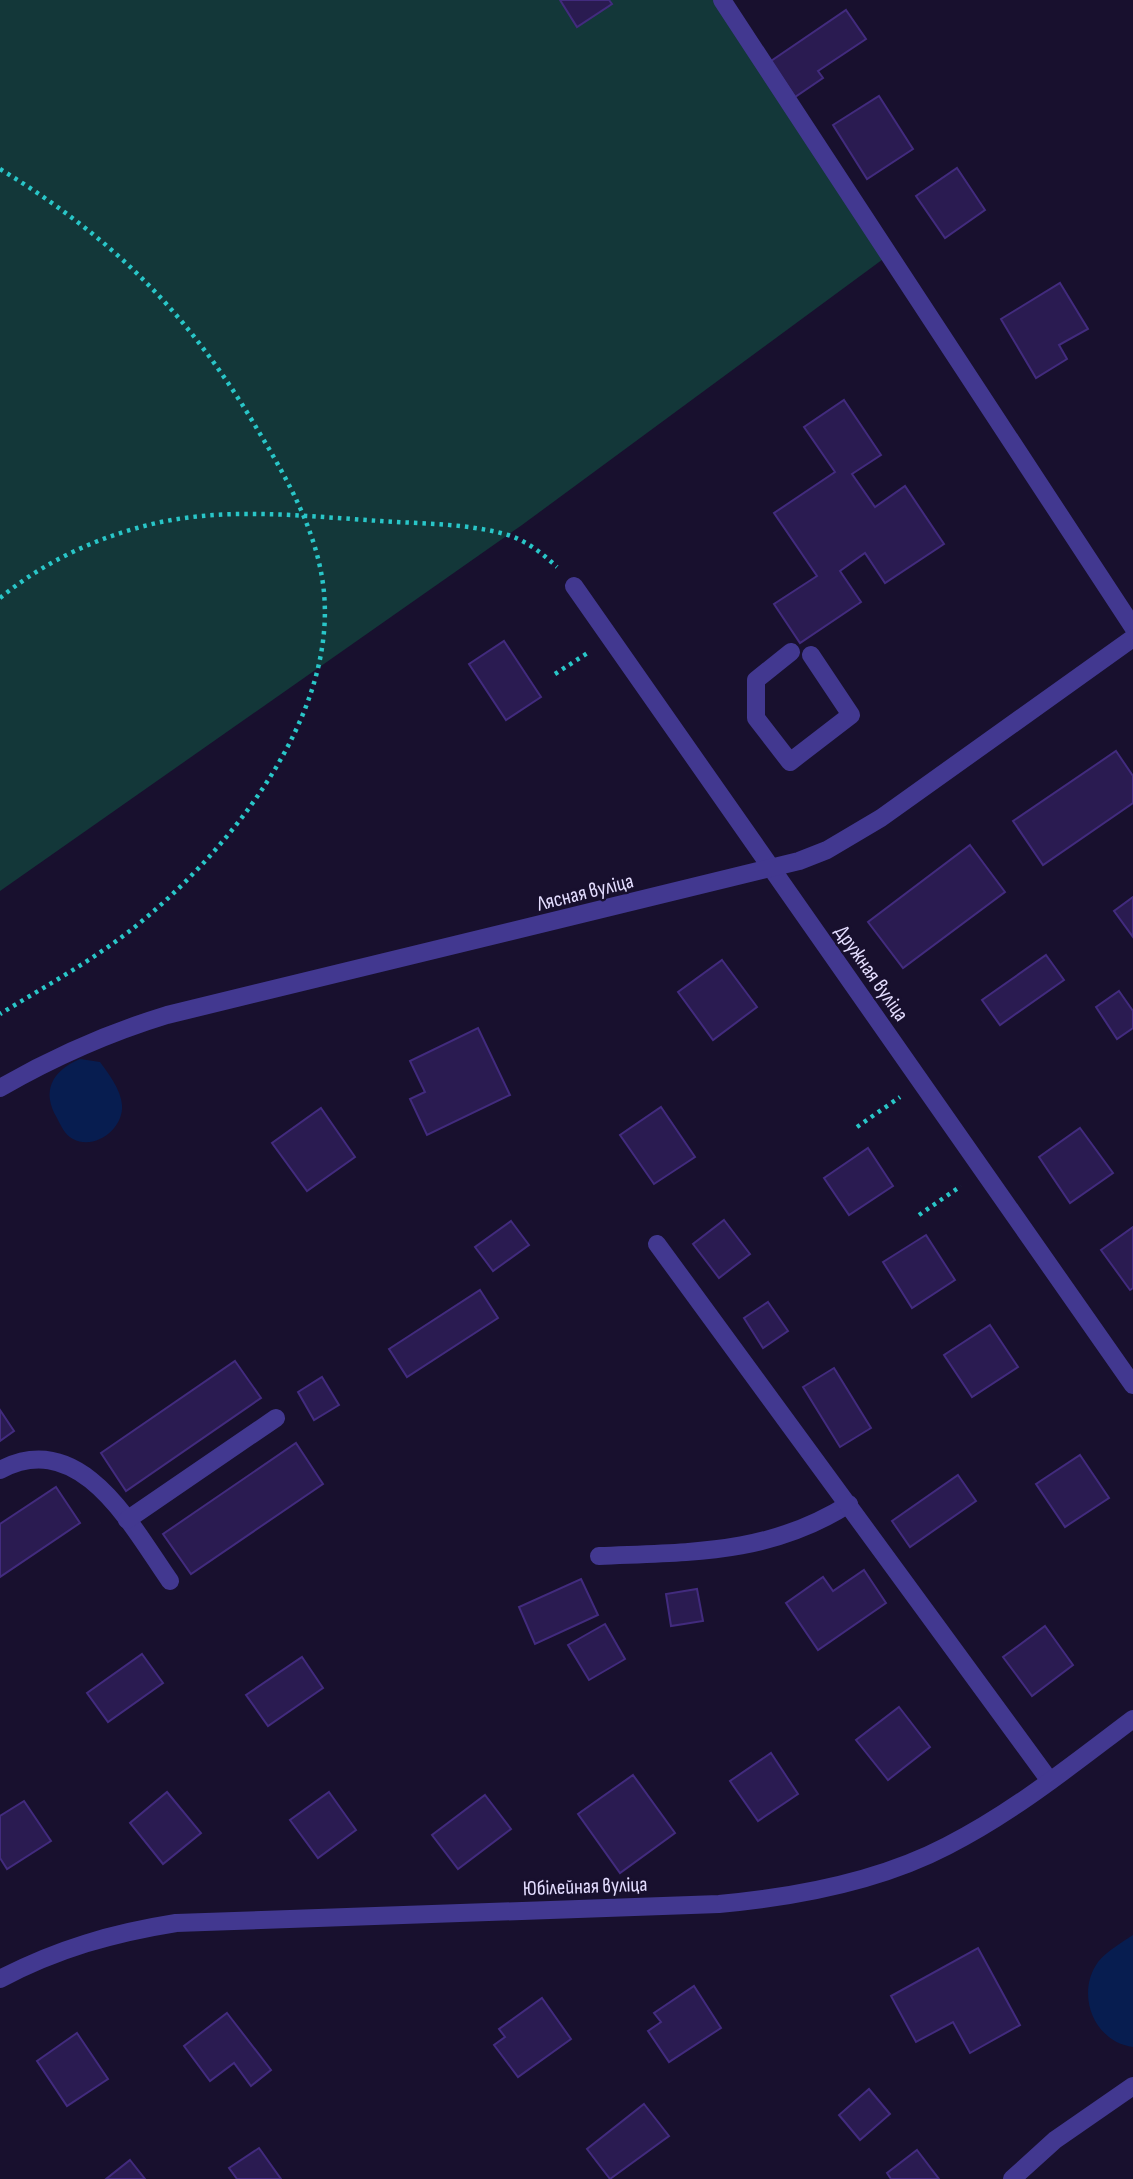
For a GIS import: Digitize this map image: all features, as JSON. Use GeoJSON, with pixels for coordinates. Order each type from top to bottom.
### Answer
{"type":"FeatureCollection","features":[{"type":"Feature","properties":{"kind":"street"},"geometry":{"type":"LineString","coordinates":[[722,0],[1133,627]]}},
{"type":"Feature","properties":{"kind":"street","name":"Дружная вуліца"},"geometry":{"type":"LineString","coordinates":[[573,586],[1133,1385]]}},
{"type":"Feature","properties":{"kind":"street","name":"Лясная вуліца"},"geometry":{"type":"LineString","coordinates":[[0,1088],[71,1049],[117,1030],[167,1015],[773,870],[827,850],[853,836],[1133,638]]}},
{"type":"Feature","properties":{"kind":"street"},"geometry":{"type":"LineString","coordinates":[[791,652],[756,680],[756,718],[790,762],[852,715],[811,655]]}},
{"type":"Feature","properties":{"kind":"street"},"geometry":{"type":"LineString","coordinates":[[657,1244],[1050,1781]]}},
{"type":"Feature","properties":{"kind":"street"},"geometry":{"type":"LineString","coordinates":[[127,1520],[276,1418]]}},
{"type":"Feature","properties":{"kind":"street"},"geometry":{"type":"LineString","coordinates":[[0,1470],[29,1459],[53,1460],[78,1470],[99,1485],[170,1581]]}},
{"type":"Feature","properties":{"kind":"street"},"geometry":{"type":"LineString","coordinates":[[599,1556],[714,1551],[750,1545],[818,1523],[849,1504]]}},
{"type":"Feature","properties":{"kind":"street","name":"Юбілейная вуліца"},"geometry":{"type":"LineString","coordinates":[[0,1979],[80,1943],[128,1930],[176,1923],[719,1904],[809,1892],[899,1867],[946,1847],[1050,1781],[1133,1719]]}},
{"type":"Feature","properties":{"kind":"street"},"geometry":{"type":"LineString","coordinates":[[1012,2179],[1055,2140],[1133,2086]]}},
{"type":"Feature","properties":{"kind":"path"},"geometry":{"type":"LineString","coordinates":[[0,169],[73,218],[152,285],[184,322],[241,402],[304,517],[323,586],[323,624],[309,699],[279,764],[234,825],[165,900],[93,957],[0,1014]]}},
{"type":"Feature","properties":{"kind":"path"},"geometry":{"type":"LineString","coordinates":[[0,598],[21,580],[57,559],[138,527],[227,515],[454,526],[494,532],[519,540],[544,555],[573,586]]}},
{"type":"Feature","properties":{"kind":"path"},"geometry":{"type":"LineString","coordinates":[[555,674],[610,638]]}},
{"type":"Feature","properties":{"kind":"path"},"geometry":{"type":"LineString","coordinates":[[857,1127],[921,1083]]}},
{"type":"Feature","properties":{"kind":"path"},"geometry":{"type":"LineString","coordinates":[[919,1215],[982,1171]]}},
{"type":"Feature","properties":{"kind":"green space"},"geometry":{"type":"Polygon","coordinates":[[[0,0],[722,0],[890,254],[522,525],[0,891],[0,0]]]}},
{"type":"Feature","properties":{"kind":"water"},"geometry":{"type":"Polygon","coordinates":[[[80,1059],[100,1062],[117,1088],[122,1105],[118,1122],[113,1129],[99,1140],[90,1142],[82,1142],[68,1135],[52,1108],[50,1099],[52,1083],[56,1076],[62,1069],[80,1059]]]}},
{"type":"Feature","properties":{"kind":"water"},"geometry":{"type":"Polygon","coordinates":[[[1133,1935],[1133,2047],[1119,2043],[1099,2026],[1092,2015],[1088,1988],[1098,1962],[1133,1935]]]}},
{"type":"Feature","properties":{"kind":"building"},"geometry":{"type":"Polygon","coordinates":[[[560,0],[609,0],[612,4],[577,27],[560,0]]]}},
{"type":"Feature","properties":{"kind":"building"},"geometry":{"type":"Polygon","coordinates":[[[846,10],[866,39],[818,71],[823,78],[795,97],[771,61],[846,10]]]}},
{"type":"Feature","properties":{"kind":"building"},"geometry":{"type":"Polygon","coordinates":[[[879,96],[913,149],[867,179],[833,125],[879,96]]]}},
{"type":"Feature","properties":{"kind":"building"},"geometry":{"type":"Polygon","coordinates":[[[957,168],[985,210],[945,238],[916,196],[957,168]]]}},
{"type":"Feature","properties":{"kind":"building"},"geometry":{"type":"Polygon","coordinates":[[[1060,283],[1088,329],[1059,345],[1067,359],[1036,378],[1001,319],[1060,283]]]}},
{"type":"Feature","properties":{"kind":"building"},"geometry":{"type":"Polygon","coordinates":[[[844,400],[881,455],[852,474],[875,507],[905,486],[944,544],[885,583],[865,553],[840,571],[861,602],[800,643],[774,604],[817,576],[774,513],[835,472],[804,427],[844,400]]]}},
{"type":"Feature","properties":{"kind":"building"},"geometry":{"type":"Polygon","coordinates":[[[504,641],[541,697],[506,720],[469,664],[504,641]]]}},
{"type":"Feature","properties":{"kind":"building"},"geometry":{"type":"Polygon","coordinates":[[[1116,751],[1133,776],[1133,803],[1043,865],[1013,821],[1116,751]]]}},
{"type":"Feature","properties":{"kind":"building"},"geometry":{"type":"Polygon","coordinates":[[[970,845],[1005,892],[903,968],[868,922],[970,845]]]}},
{"type":"Feature","properties":{"kind":"building"},"geometry":{"type":"Polygon","coordinates":[[[1133,897],[1133,937],[1114,911],[1133,897]]]}},
{"type":"Feature","properties":{"kind":"building"},"geometry":{"type":"Polygon","coordinates":[[[1046,955],[1064,980],[1000,1025],[982,1000],[1046,955]]]}},
{"type":"Feature","properties":{"kind":"building"},"geometry":{"type":"Polygon","coordinates":[[[722,960],[757,1007],[713,1040],[678,992],[722,960]]]}},
{"type":"Feature","properties":{"kind":"building"},"geometry":{"type":"Polygon","coordinates":[[[1119,991],[1133,1011],[1133,1028],[1117,1039],[1096,1007],[1119,991]]]}},
{"type":"Feature","properties":{"kind":"building"},"geometry":{"type":"Polygon","coordinates":[[[478,1028],[510,1095],[427,1135],[410,1099],[425,1092],[410,1061],[478,1028]]]}},
{"type":"Feature","properties":{"kind":"building"},"geometry":{"type":"Polygon","coordinates":[[[661,1107],[695,1157],[654,1184],[620,1135],[661,1107]]]}},
{"type":"Feature","properties":{"kind":"building"},"geometry":{"type":"Polygon","coordinates":[[[321,1108],[355,1157],[307,1191],[272,1143],[321,1108]]]}},
{"type":"Feature","properties":{"kind":"building"},"geometry":{"type":"Polygon","coordinates":[[[1080,1128],[1113,1173],[1070,1203],[1039,1157],[1080,1128]]]}},
{"type":"Feature","properties":{"kind":"building"},"geometry":{"type":"Polygon","coordinates":[[[868,1148],[893,1186],[849,1215],[824,1178],[868,1148]]]}},
{"type":"Feature","properties":{"kind":"building"},"geometry":{"type":"Polygon","coordinates":[[[724,1220],[750,1254],[719,1278],[693,1244],[724,1220]]]}},
{"type":"Feature","properties":{"kind":"building"},"geometry":{"type":"Polygon","coordinates":[[[511,1221],[529,1245],[493,1271],[475,1247],[511,1221]]]}},
{"type":"Feature","properties":{"kind":"building"},"geometry":{"type":"Polygon","coordinates":[[[1133,1227],[1133,1288],[1130,1290],[1101,1250],[1133,1227]]]}},
{"type":"Feature","properties":{"kind":"building"},"geometry":{"type":"Polygon","coordinates":[[[926,1235],[955,1280],[912,1308],[883,1262],[926,1235]]]}},
{"type":"Feature","properties":{"kind":"building"},"geometry":{"type":"Polygon","coordinates":[[[480,1290],[498,1318],[407,1377],[389,1349],[480,1290]]]}},
{"type":"Feature","properties":{"kind":"building"},"geometry":{"type":"Polygon","coordinates":[[[768,1302],[788,1331],[763,1348],[744,1318],[768,1302]]]}},
{"type":"Feature","properties":{"kind":"building"},"geometry":{"type":"Polygon","coordinates":[[[990,1325],[1018,1367],[972,1397],[944,1355],[990,1325]]]}},
{"type":"Feature","properties":{"kind":"building"},"geometry":{"type":"Polygon","coordinates":[[[235,1361],[261,1398],[126,1491],[101,1453],[235,1361]]]}},
{"type":"Feature","properties":{"kind":"building"},"geometry":{"type":"Polygon","coordinates":[[[834,1368],[871,1428],[840,1447],[803,1387],[834,1368]]]}},
{"type":"Feature","properties":{"kind":"building"},"geometry":{"type":"Polygon","coordinates":[[[322,1377],[339,1405],[314,1420],[298,1392],[322,1377]]]}},
{"type":"Feature","properties":{"kind":"building"},"geometry":{"type":"Polygon","coordinates":[[[0,1410],[14,1431],[0,1441],[0,1410]]]}},
{"type":"Feature","properties":{"kind":"building"},"geometry":{"type":"Polygon","coordinates":[[[296,1443],[323,1484],[191,1574],[163,1534],[296,1443]]]}},
{"type":"Feature","properties":{"kind":"building"},"geometry":{"type":"Polygon","coordinates":[[[1080,1455],[1109,1498],[1065,1527],[1036,1484],[1080,1455]]]}},
{"type":"Feature","properties":{"kind":"building"},"geometry":{"type":"Polygon","coordinates":[[[958,1475],[976,1501],[910,1547],[892,1521],[958,1475]]]}},
{"type":"Feature","properties":{"kind":"building"},"geometry":{"type":"Polygon","coordinates":[[[56,1487],[80,1523],[0,1577],[0,1524],[56,1487]]]}},
{"type":"Feature","properties":{"kind":"building"},"geometry":{"type":"Polygon","coordinates":[[[864,1570],[886,1603],[818,1650],[786,1603],[823,1577],[833,1591],[864,1570]]]}},
{"type":"Feature","properties":{"kind":"building"},"geometry":{"type":"Polygon","coordinates":[[[581,1579],[598,1615],[535,1644],[519,1607],[581,1579]]]}},
{"type":"Feature","properties":{"kind":"building"},"geometry":{"type":"Polygon","coordinates":[[[697,1589],[703,1621],[671,1626],[666,1594],[697,1589]]]}},
{"type":"Feature","properties":{"kind":"building"},"geometry":{"type":"Polygon","coordinates":[[[605,1624],[625,1659],[589,1680],[568,1645],[605,1624]]]}},
{"type":"Feature","properties":{"kind":"building"},"geometry":{"type":"Polygon","coordinates":[[[1045,1626],[1073,1665],[1032,1696],[1003,1657],[1045,1626]]]}},
{"type":"Feature","properties":{"kind":"building"},"geometry":{"type":"Polygon","coordinates":[[[142,1654],[163,1683],[108,1722],[87,1693],[142,1654]]]}},
{"type":"Feature","properties":{"kind":"building"},"geometry":{"type":"Polygon","coordinates":[[[302,1657],[323,1688],[268,1726],[246,1695],[302,1657]]]}},
{"type":"Feature","properties":{"kind":"building"},"geometry":{"type":"Polygon","coordinates":[[[899,1707],[930,1747],[888,1780],[856,1740],[899,1707]]]}},
{"type":"Feature","properties":{"kind":"building"},"geometry":{"type":"Polygon","coordinates":[[[771,1753],[798,1794],[758,1821],[730,1781],[771,1753]]]}},
{"type":"Feature","properties":{"kind":"building"},"geometry":{"type":"Polygon","coordinates":[[[633,1775],[675,1833],[620,1873],[578,1814],[633,1775]]]}},
{"type":"Feature","properties":{"kind":"building"},"geometry":{"type":"Polygon","coordinates":[[[167,1792],[201,1833],[163,1864],[130,1823],[167,1792]]]}},
{"type":"Feature","properties":{"kind":"building"},"geometry":{"type":"Polygon","coordinates":[[[329,1792],[356,1830],[318,1858],[290,1820],[329,1792]]]}},
{"type":"Feature","properties":{"kind":"building"},"geometry":{"type":"Polygon","coordinates":[[[485,1795],[511,1829],[458,1869],[432,1835],[485,1795]]]}},
{"type":"Feature","properties":{"kind":"building"},"geometry":{"type":"Polygon","coordinates":[[[24,1801],[51,1841],[7,1869],[0,1858],[0,1816],[24,1801]]]}},
{"type":"Feature","properties":{"kind":"building"},"geometry":{"type":"Polygon","coordinates":[[[978,1948],[1020,2025],[970,2053],[953,2022],[916,2042],[891,1996],[978,1948]]]}},
{"type":"Feature","properties":{"kind":"building"},"geometry":{"type":"Polygon","coordinates":[[[694,1986],[721,2028],[669,2062],[648,2031],[661,2022],[654,2013],[694,1986]]]}},
{"type":"Feature","properties":{"kind":"building"},"geometry":{"type":"Polygon","coordinates":[[[542,1998],[571,2039],[518,2077],[494,2045],[505,2037],[499,2029],[542,1998]]]}},
{"type":"Feature","properties":{"kind":"building"},"geometry":{"type":"Polygon","coordinates":[[[227,2013],[271,2070],[251,2086],[234,2063],[210,2081],[184,2046],[227,2013]]]}},
{"type":"Feature","properties":{"kind":"building"},"geometry":{"type":"Polygon","coordinates":[[[77,2033],[108,2079],[67,2106],[37,2061],[77,2033]]]}},
{"type":"Feature","properties":{"kind":"building"},"geometry":{"type":"Polygon","coordinates":[[[869,2089],[890,2114],[860,2140],[839,2115],[869,2089]]]}},
{"type":"Feature","properties":{"kind":"building"},"geometry":{"type":"Polygon","coordinates":[[[644,2104],[669,2136],[610,2179],[587,2149],[644,2104]]]}},
{"type":"Feature","properties":{"kind":"building"},"geometry":{"type":"Polygon","coordinates":[[[259,2148],[281,2179],[237,2179],[229,2168],[259,2148]]]}},
{"type":"Feature","properties":{"kind":"building"},"geometry":{"type":"Polygon","coordinates":[[[917,2150],[939,2179],[891,2179],[887,2173],[917,2150]]]}},
{"type":"Feature","properties":{"kind":"building"},"geometry":{"type":"Polygon","coordinates":[[[130,2160],[145,2179],[106,2179],[130,2160]]]}}]}
